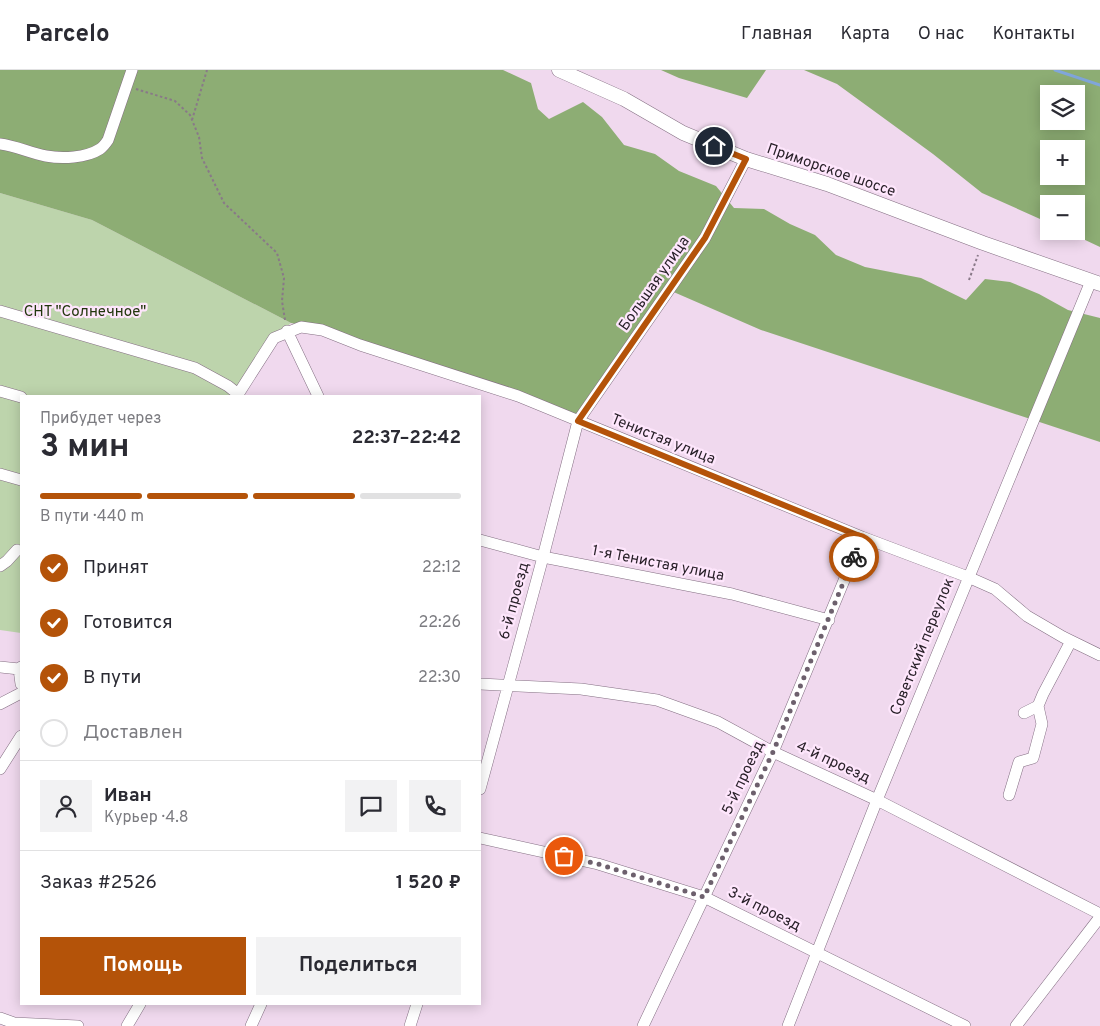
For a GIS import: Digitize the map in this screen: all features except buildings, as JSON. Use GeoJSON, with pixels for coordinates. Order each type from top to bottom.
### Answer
{"type":"FeatureCollection","features":[{"type":"Feature","properties":{"kind":"main road","name":"Приморское шоссе"},"geometry":{"type":"LineString","coordinates":[[559,70],[624,99],[683,133],[746,159],[827,184],[1096,283]]}},
{"type":"Feature","properties":{"kind":"street"},"geometry":{"type":"LineString","coordinates":[[0,144],[46,156],[65,158],[85,155],[100,149],[108,140],[132,70]]}},
{"type":"Feature","properties":{"kind":"street","name":"Большая улица"},"geometry":{"type":"LineString","coordinates":[[578,421],[705,238],[746,159]]}},
{"type":"Feature","properties":{"kind":"street","name":"Советский переулок"},"geometry":{"type":"LineString","coordinates":[[788,1026],[968,577],[1096,283]]}},
{"type":"Feature","properties":{"kind":"street"},"geometry":{"type":"LineString","coordinates":[[0,311],[195,368],[228,386],[237,395],[274,338],[287,331],[318,395]]}},
{"type":"Feature","properties":{"kind":"street","name":"Тенистая улица"},"geometry":{"type":"LineString","coordinates":[[287,331],[301,327],[322,330],[360,345],[518,396],[862,537],[995,589],[1027,616],[1100,655]]}},
{"type":"Feature","properties":{"kind":"street"},"geometry":{"type":"LineString","coordinates":[[0,391],[20,397]]}},
{"type":"Feature","properties":{"kind":"street","name":"6-й проезд"},"geometry":{"type":"LineString","coordinates":[[481,785],[578,421]]}},
{"type":"Feature","properties":{"kind":"street"},"geometry":{"type":"LineString","coordinates":[[0,474],[20,480]]}},
{"type":"Feature","properties":{"kind":"street","name":"5-й проезд"},"geometry":{"type":"LineString","coordinates":[[644,1026],[773,752],[862,537]]}},
{"type":"Feature","properties":{"kind":"street","name":"1-я Тенистая улица"},"geometry":{"type":"LineString","coordinates":[[481,540],[543,557],[732,594],[829,620]]}},
{"type":"Feature","properties":{"kind":"street"},"geometry":{"type":"LineString","coordinates":[[0,566],[17,550]]}},
{"type":"Feature","properties":{"kind":"street"},"geometry":{"type":"LineString","coordinates":[[1009,795],[1019,762],[1033,758],[1042,724],[1038,706],[1071,641]]}},
{"type":"Feature","properties":{"kind":"street"},"geometry":{"type":"LineString","coordinates":[[0,667],[20,668]]}},
{"type":"Feature","properties":{"kind":"street","name":"4-й проезд"},"geometry":{"type":"LineString","coordinates":[[481,684],[581,689],[657,700],[718,722],[773,752],[877,800],[1100,915]]}},
{"type":"Feature","properties":{"kind":"street"},"geometry":{"type":"LineString","coordinates":[[0,704],[20,694]]}},
{"type":"Feature","properties":{"kind":"street"},"geometry":{"type":"LineString","coordinates":[[1024,713],[1038,706]]}},
{"type":"Feature","properties":{"kind":"street"},"geometry":{"type":"LineString","coordinates":[[0,770],[20,738]]}},
{"type":"Feature","properties":{"kind":"street","name":"3-й проезд"},"geometry":{"type":"LineString","coordinates":[[481,838],[598,864],[704,897],[965,1026]]}},
{"type":"Feature","properties":{"kind":"street"},"geometry":{"type":"LineString","coordinates":[[1016,1026],[1100,915]]}},
{"type":"Feature","properties":{"kind":"street"},"geometry":{"type":"LineString","coordinates":[[127,1026],[139,1005]]}},
{"type":"Feature","properties":{"kind":"street"},"geometry":{"type":"LineString","coordinates":[[251,1026],[261,1005]]}},
{"type":"Feature","properties":{"kind":"street"},"geometry":{"type":"LineString","coordinates":[[410,1026],[417,1005]]}},
{"type":"Feature","properties":{"kind":"street"},"geometry":{"type":"LineString","coordinates":[[0,1018],[14,1023],[78,1026]]}},
{"type":"Feature","properties":{"kind":"path"},"geometry":{"type":"LineString","coordinates":[[192,120],[207,70]]}},
{"type":"Feature","properties":{"kind":"path"},"geometry":{"type":"LineString","coordinates":[[127,86],[175,101],[190,115],[199,137],[202,158],[224,203],[277,253],[284,278],[282,301],[287,331]]}},
{"type":"Feature","properties":{"kind":"path"},"geometry":{"type":"LineString","coordinates":[[969,280],[983,243]]}},
{"type":"Feature","properties":{"kind":"green space"},"geometry":{"type":"Polygon","coordinates":[[[0,70],[503,70],[531,83],[538,109],[549,119],[583,102],[602,117],[624,145],[655,154],[679,171],[716,186],[734,208],[764,209],[790,224],[815,235],[836,255],[865,267],[921,278],[966,300],[985,279],[1010,282],[1039,294],[1068,310],[1100,318],[1100,442],[761,330],[669,290],[583,414],[570,417],[323,330],[291,323],[92,220],[0,193],[0,70]]]}},
{"type":"Feature","properties":{"kind":"green space"},"geometry":{"type":"Polygon","coordinates":[[[661,70],[766,70],[747,98],[679,78],[661,70]]]}},
{"type":"Feature","properties":{"kind":"green space"},"geometry":{"type":"Polygon","coordinates":[[[804,70],[1100,70],[1100,247],[1085,240],[1085,195],[1040,195],[1040,219],[982,193],[933,154],[837,84],[804,70]]]}},
{"type":"Feature","properties":{"kind":"green space","name":"СНТ \"Солнечное\""},"geometry":{"type":"Polygon","coordinates":[[[0,193],[92,220],[291,323],[274,338],[237,395],[20,395],[20,633],[0,630],[0,193]]]}},
{"type":"Feature","properties":{"kind":"waterway"},"geometry":{"type":"LineString","coordinates":[[1055,70],[1100,85]]}},
{"type":"Feature","properties":{"kind":"way so far"},"geometry":{"type":"LineString","coordinates":[[564,856],[598,864],[704,897],[773,752],[854,557]]}},
{"type":"Feature","properties":{"kind":"route"},"geometry":{"type":"LineString","coordinates":[[714,146],[746,159],[705,238],[578,421],[862,537],[854,557]]}}]}
